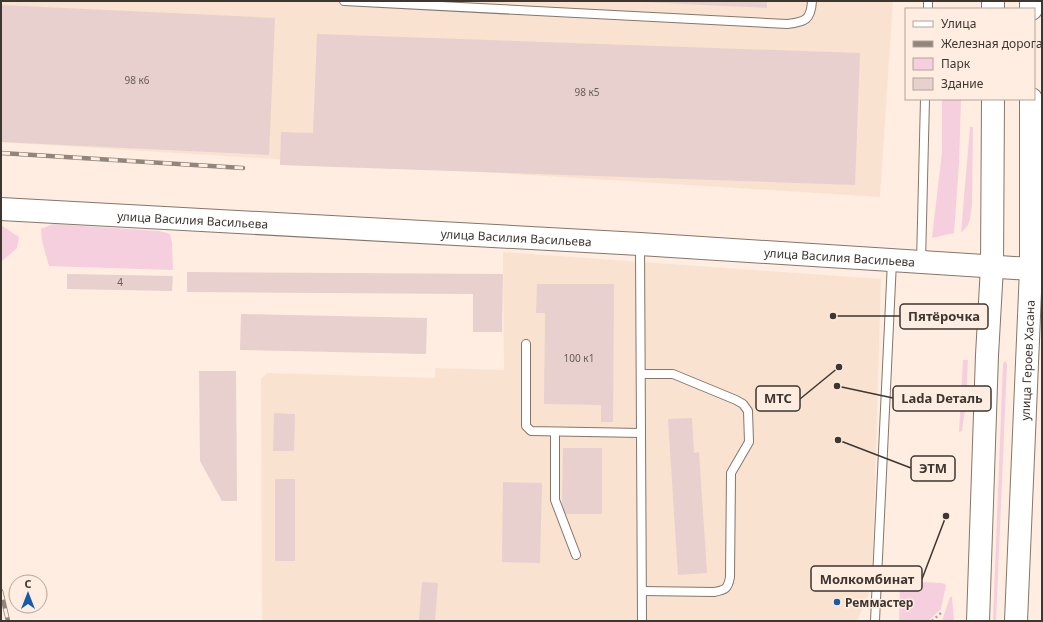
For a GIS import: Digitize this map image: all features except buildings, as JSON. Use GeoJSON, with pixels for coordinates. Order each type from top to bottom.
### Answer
{"type":"FeatureCollection","features":[{"type":"Feature","properties":{"kind":"main road"},"geometry":{"type":"LineString","coordinates":[[978,621],[987,355],[992,267],[993,100]]}},
{"type":"Feature","properties":{"kind":"main road","name":"улица Героев Хасана"},"geometry":{"type":"LineString","coordinates":[[1016,621],[1031,269],[1031,100]]}},
{"type":"Feature","properties":{"kind":"main road","name":"улица Василия Васильева"},"geometry":{"type":"LineString","coordinates":[[1,209],[640,244],[1031,269]]}},
{"type":"Feature","properties":{"kind":"lane"},"geometry":{"type":"LineString","coordinates":[[344,1],[787,24],[802,22],[810,16],[812,1]]}},
{"type":"Feature","properties":{"kind":"lane"},"geometry":{"type":"LineString","coordinates":[[921,262],[925,100]]}},
{"type":"Feature","properties":{"kind":"lane"},"geometry":{"type":"LineString","coordinates":[[640,244],[642,621]]}},
{"type":"Feature","properties":{"kind":"lane"},"geometry":{"type":"LineString","coordinates":[[875,621],[892,260]]}},
{"type":"Feature","properties":{"kind":"lane"},"geometry":{"type":"LineString","coordinates":[[526,344],[526,426],[531,431],[641,433]]}},
{"type":"Feature","properties":{"kind":"lane"},"geometry":{"type":"LineString","coordinates":[[641,374],[673,374],[736,400],[743,404],[748,411],[749,421],[749,442],[731,473],[729,585],[723,590],[714,592],[642,591]]}},
{"type":"Feature","properties":{"kind":"lane"},"geometry":{"type":"LineString","coordinates":[[556,432],[555,500],[576,555]]}},
{"type":"Feature","properties":{"kind":"path"},"geometry":{"type":"LineString","coordinates":[[932,621],[942,612]]}},
{"type":"Feature","properties":{"kind":"shaded area"},"geometry":{"type":"Polygon","coordinates":[[[1,1],[893,1],[880,197],[1,142],[1,1]]]}},
{"type":"Feature","properties":{"kind":"shaded area"},"geometry":{"type":"Polygon","coordinates":[[[503,252],[881,279],[872,586],[857,621],[262,621],[261,379],[267,373],[435,378],[435,368],[504,370],[503,252]]]}},
{"type":"Feature","properties":{"kind":"green space"},"geometry":{"type":"Polygon","coordinates":[[[942,100],[961,100],[959,163],[954,233],[932,238],[942,152],[942,100]]]}},
{"type":"Feature","properties":{"kind":"green space"},"geometry":{"type":"Polygon","coordinates":[[[970,127],[973,127],[972,204],[968,225],[961,233],[970,127]]]}},
{"type":"Feature","properties":{"kind":"green space"},"geometry":{"type":"Polygon","coordinates":[[[53,224],[159,231],[170,234],[172,243],[173,270],[49,266],[42,241],[41,229],[53,224]]]}},
{"type":"Feature","properties":{"kind":"green space"},"geometry":{"type":"Polygon","coordinates":[[[1,225],[19,237],[17,248],[1,262],[1,225]]]}},
{"type":"Feature","properties":{"kind":"green space"},"geometry":{"type":"Polygon","coordinates":[[[963,360],[968,360],[966,401],[962,431],[959,432],[963,360]]]}},
{"type":"Feature","properties":{"kind":"green space"},"geometry":{"type":"Polygon","coordinates":[[[1005,361],[1007,364],[996,621],[993,621],[1003,364],[1005,361]]]}},
{"type":"Feature","properties":{"kind":"green space"},"geometry":{"type":"Polygon","coordinates":[[[900,581],[942,583],[946,585],[941,609],[928,621],[899,621],[900,581]]]}},
{"type":"Feature","properties":{"kind":"green space"},"geometry":{"type":"Polygon","coordinates":[[[950,597],[952,597],[954,621],[942,621],[950,597]]]}},
{"type":"Feature","properties":{"kind":"railway"},"geometry":{"type":"LineString","coordinates":[[1,153],[243,168]]}},
{"type":"Feature","properties":{"kind":"railway"},"geometry":{"type":"LineString","coordinates":[[1,591],[8,621]]}},
{"type":"Feature","properties":{"kind":"place","name":"Пятёрочка"},"geometry":{"type":"Point","coordinates":[833,316]}},
{"type":"Feature","properties":{"kind":"place","name":"МТС"},"geometry":{"type":"Point","coordinates":[839,367]}},
{"type":"Feature","properties":{"kind":"place","name":"Lada Dеталь"},"geometry":{"type":"Point","coordinates":[837,386]}},
{"type":"Feature","properties":{"kind":"place","name":"ЭТМ"},"geometry":{"type":"Point","coordinates":[838,440]}},
{"type":"Feature","properties":{"kind":"place","name":"Молкомбинат"},"geometry":{"type":"Point","coordinates":[946,516]}},
{"type":"Feature","properties":{"kind":"place","name":"Реммастер"},"geometry":{"type":"Point","coordinates":[837,602]}}]}
